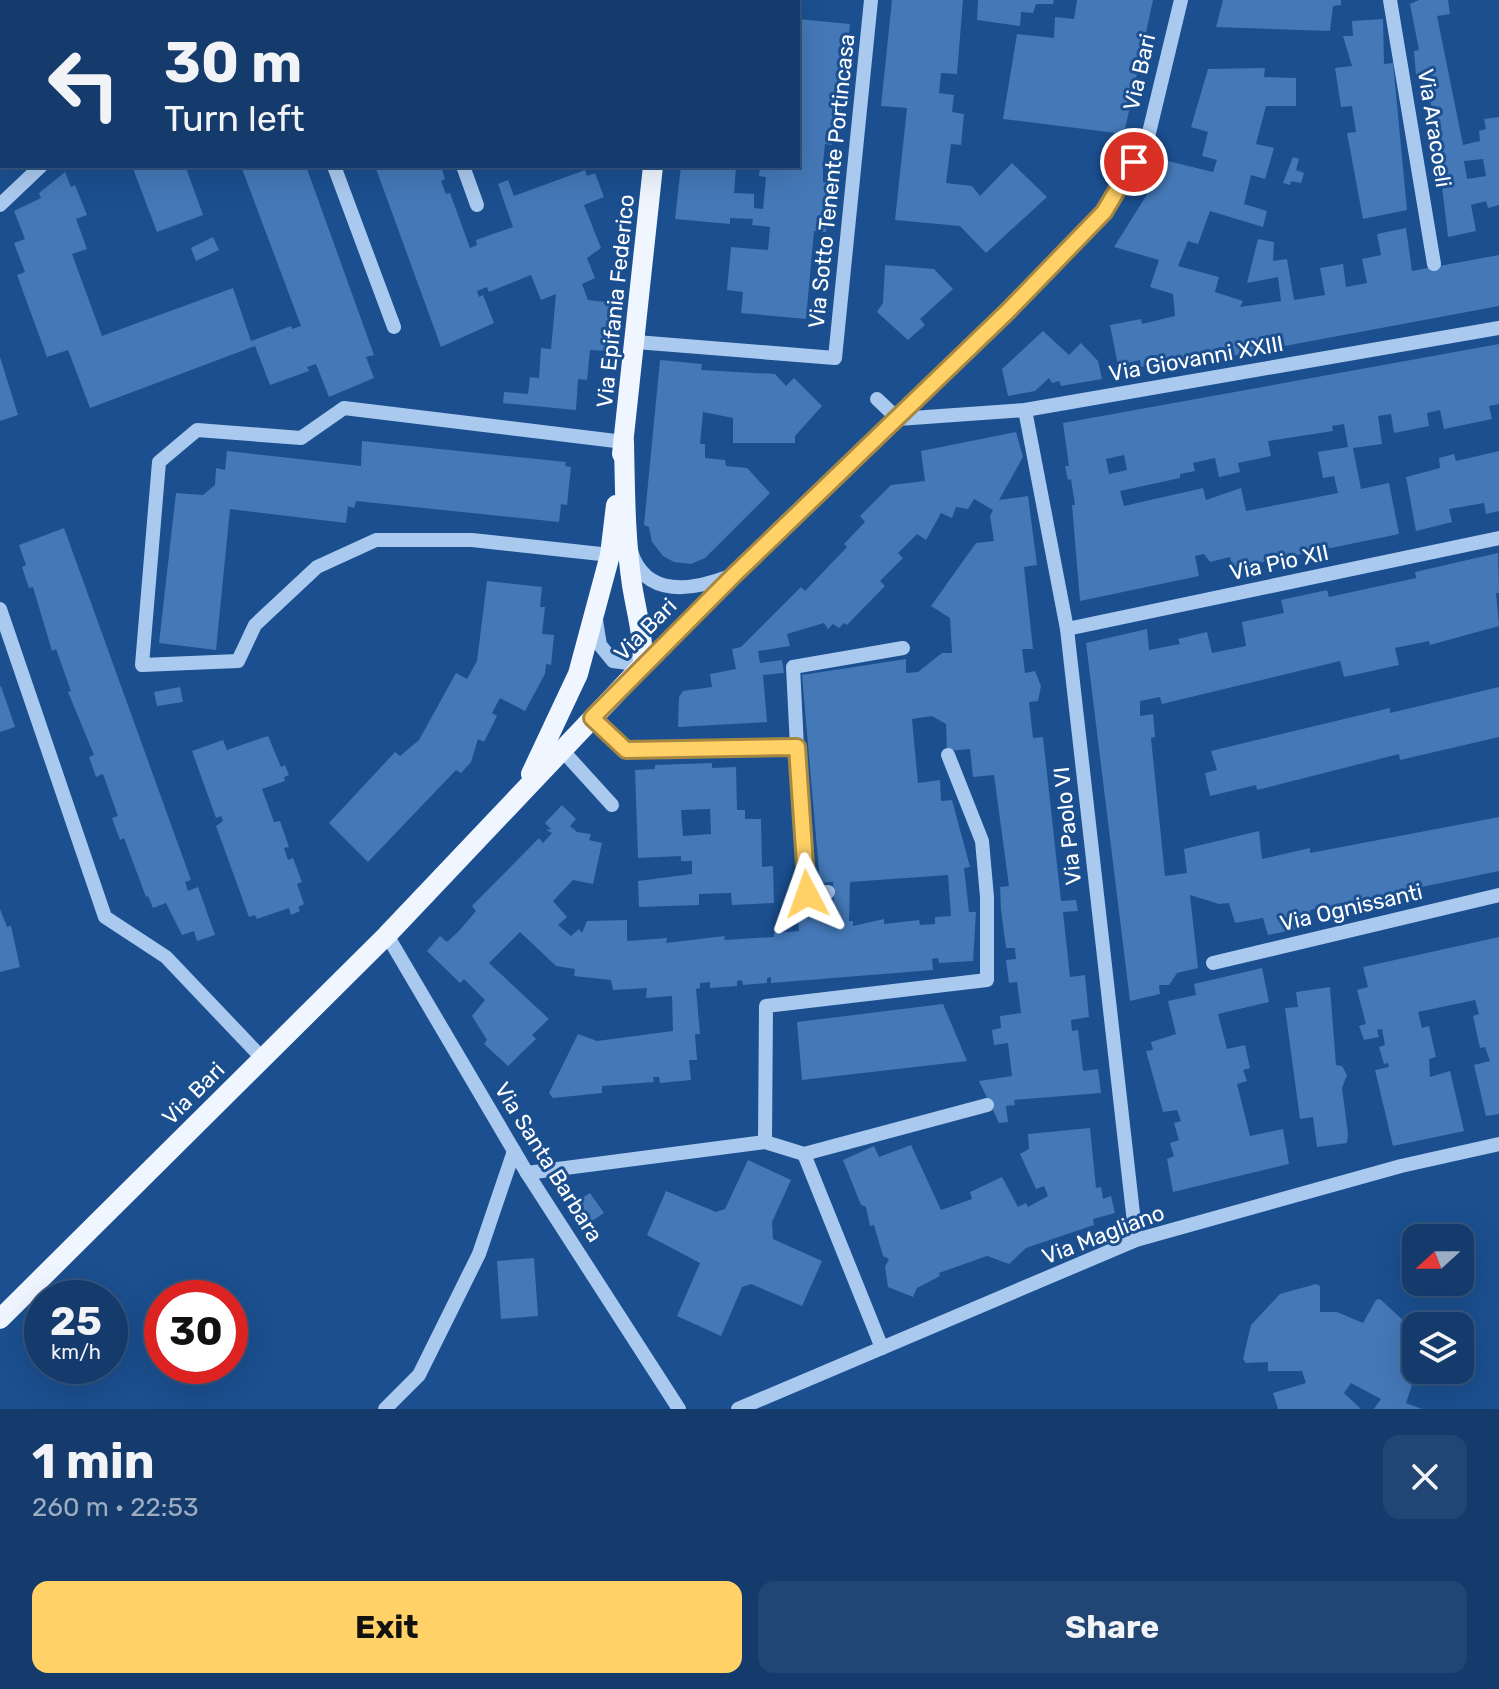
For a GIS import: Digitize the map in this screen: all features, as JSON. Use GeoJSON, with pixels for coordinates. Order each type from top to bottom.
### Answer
{"type":"FeatureCollection","features":[{"type":"Feature","properties":{"kind":"main road","name":"Via Epifania Federico"},"geometry":{"type":"LineString","coordinates":[[523,792],[578,674],[610,555],[636,342],[653,168]]}},
{"type":"Feature","properties":{"kind":"main road","name":"Via Epifania Federico"},"geometry":{"type":"LineString","coordinates":[[624,442],[632,587],[643,630],[643,665]]}},
{"type":"Feature","properties":{"kind":"main road","name":"Via Bari"},"geometry":{"type":"LineString","coordinates":[[0,1319],[387,935],[643,665]]}},
{"type":"Feature","properties":{"kind":"street","name":"Via Sotto Tenente Portincasa"},"geometry":{"type":"LineString","coordinates":[[636,342],[835,358],[871,0]]}},
{"type":"Feature","properties":{"kind":"street","name":"Via Bari"},"geometry":{"type":"LineString","coordinates":[[643,665],[898,419],[1104,212],[1148,137],[1181,0]]}},
{"type":"Feature","properties":{"kind":"street","name":"Via Aracoeli"},"geometry":{"type":"LineString","coordinates":[[1390,0],[1434,264]]}},
{"type":"Feature","properties":{"kind":"street"},"geometry":{"type":"LineString","coordinates":[[0,205],[39,168]]}},
{"type":"Feature","properties":{"kind":"street"},"geometry":{"type":"LineString","coordinates":[[335,168],[394,327]]}},
{"type":"Feature","properties":{"kind":"street"},"geometry":{"type":"LineString","coordinates":[[464,168],[477,205]]}},
{"type":"Feature","properties":{"kind":"street","name":"Via Giovanni XXIII"},"geometry":{"type":"LineString","coordinates":[[898,419],[1025,410],[1499,328]]}},
{"type":"Feature","properties":{"kind":"street"},"geometry":{"type":"LineString","coordinates":[[877,399],[898,419]]}},
{"type":"Feature","properties":{"kind":"street"},"geometry":{"type":"LineString","coordinates":[[610,555],[472,540],[376,540],[317,567],[255,625],[238,661],[142,665],[159,462],[197,430],[301,438],[344,408],[624,442]]}},
{"type":"Feature","properties":{"kind":"street","name":"Via Paolo VI"},"geometry":{"type":"LineString","coordinates":[[1025,410],[1067,629],[1136,1240]]}},
{"type":"Feature","properties":{"kind":"street","name":"Via Pio XII"},"geometry":{"type":"LineString","coordinates":[[1067,629],[1499,538]]}},
{"type":"Feature","properties":{"kind":"street"},"geometry":{"type":"LineString","coordinates":[[628,539],[634,561],[651,582],[675,589],[700,587],[735,574]]}},
{"type":"Feature","properties":{"kind":"street"},"geometry":{"type":"LineString","coordinates":[[0,609],[105,917],[166,957],[262,1058]]}},
{"type":"Feature","properties":{"kind":"street"},"geometry":{"type":"LineString","coordinates":[[595,613],[600,645],[613,661],[643,665]]}},
{"type":"Feature","properties":{"kind":"street"},"geometry":{"type":"LineString","coordinates":[[828,892],[807,894],[793,667],[903,648]]}},
{"type":"Feature","properties":{"kind":"street"},"geometry":{"type":"LineString","coordinates":[[592,718],[626,750],[797,747]]}},
{"type":"Feature","properties":{"kind":"street"},"geometry":{"type":"LineString","coordinates":[[562,750],[612,805]]}},
{"type":"Feature","properties":{"kind":"street"},"geometry":{"type":"LineString","coordinates":[[765,1142],[766,1006],[987,980],[987,897],[982,841],[948,755]]}},
{"type":"Feature","properties":{"kind":"street","name":"Via Ognissanti"},"geometry":{"type":"LineString","coordinates":[[1213,963],[1499,895]]}},
{"type":"Feature","properties":{"kind":"street","name":"Via Santa Barbara"},"geometry":{"type":"LineString","coordinates":[[387,935],[527,1173],[679,1409]]}},
{"type":"Feature","properties":{"kind":"street"},"geometry":{"type":"LineString","coordinates":[[527,1173],[765,1142],[804,1154],[987,1105]]}},
{"type":"Feature","properties":{"kind":"street","name":"Via Magliano"},"geometry":{"type":"LineString","coordinates":[[738,1409],[1136,1240],[1401,1166],[1499,1144]]}},
{"type":"Feature","properties":{"kind":"street"},"geometry":{"type":"LineString","coordinates":[[385,1409],[419,1375],[479,1254],[514,1151]]}},
{"type":"Feature","properties":{"kind":"street"},"geometry":{"type":"LineString","coordinates":[[804,1154],[882,1348]]}},
{"type":"Feature","properties":{"kind":"building"},"geometry":{"type":"Polygon","coordinates":[[[892,0],[963,0],[957,74],[941,73],[939,93],[954,95],[952,112],[964,114],[961,145],[951,144],[946,183],[972,186],[980,196],[1012,163],[1047,197],[986,253],[960,226],[895,220],[907,108],[881,106],[892,0]]]}},
{"type":"Feature","properties":{"kind":"building"},"geometry":{"type":"Polygon","coordinates":[[[978,0],[1054,0],[1053,4],[1036,4],[1033,13],[1021,12],[1020,26],[977,20],[978,0]]]}},
{"type":"Feature","properties":{"kind":"building"},"geometry":{"type":"Polygon","coordinates":[[[1077,0],[1153,0],[1124,134],[1003,119],[1017,34],[1054,38],[1055,17],[1074,19],[1077,0]]]}},
{"type":"Feature","properties":{"kind":"building"},"geometry":{"type":"Polygon","coordinates":[[[1223,0],[1341,0],[1341,5],[1333,6],[1330,31],[1216,27],[1223,0]]]}},
{"type":"Feature","properties":{"kind":"building"},"geometry":{"type":"Polygon","coordinates":[[[1419,0],[1448,0],[1450,14],[1437,16],[1463,145],[1480,141],[1479,131],[1486,129],[1484,119],[1499,117],[1499,205],[1488,208],[1486,201],[1471,205],[1476,231],[1448,237],[1438,153],[1434,153],[1431,136],[1435,136],[1427,75],[1416,75],[1414,51],[1419,50],[1410,4],[1419,0]],[[1483,159],[1464,161],[1467,179],[1486,176],[1483,159]]]}},
{"type":"Feature","properties":{"kind":"building"},"geometry":{"type":"Polygon","coordinates":[[[800,19],[850,24],[838,135],[832,134],[832,145],[825,144],[823,163],[823,182],[836,184],[835,198],[829,197],[826,232],[814,231],[806,319],[741,313],[743,292],[727,290],[731,247],[768,250],[770,227],[752,225],[753,219],[730,218],[730,224],[675,219],[681,168],[736,168],[734,193],[754,194],[754,208],[763,209],[766,177],[759,176],[760,168],[800,168],[800,19]]]}},
{"type":"Feature","properties":{"kind":"building"},"geometry":{"type":"Polygon","coordinates":[[[1383,19],[1384,64],[1393,63],[1407,210],[1363,219],[1347,133],[1356,132],[1352,106],[1341,107],[1335,68],[1352,66],[1343,36],[1353,36],[1352,21],[1383,19]]]}},
{"type":"Feature","properties":{"kind":"building"},"geometry":{"type":"Polygon","coordinates":[[[1265,68],[1264,77],[1296,78],[1296,106],[1266,106],[1256,144],[1274,148],[1265,179],[1251,175],[1244,204],[1267,211],[1263,227],[1210,211],[1198,244],[1188,241],[1178,266],[1219,277],[1215,292],[1243,301],[1240,307],[1281,301],[1278,277],[1247,283],[1258,239],[1274,242],[1273,261],[1287,259],[1294,300],[1325,295],[1320,268],[1343,264],[1346,287],[1367,283],[1362,259],[1381,255],[1377,234],[1406,228],[1412,271],[1499,255],[1499,306],[1151,371],[1150,365],[1141,367],[1140,360],[1118,365],[1110,325],[1141,319],[1142,324],[1175,316],[1173,294],[1150,287],[1159,260],[1114,247],[1168,161],[1213,172],[1217,160],[1202,156],[1208,132],[1191,127],[1208,69],[1265,68]]]}},
{"type":"Feature","properties":{"kind":"building"},"geometry":{"type":"Polygon","coordinates":[[[1293,157],[1299,159],[1296,170],[1304,173],[1301,183],[1291,181],[1290,185],[1283,183],[1293,157]]]}},
{"type":"Feature","properties":{"kind":"building"},"geometry":{"type":"Polygon","coordinates":[[[133,168],[186,168],[203,215],[157,232],[133,168]]]}},
{"type":"Feature","properties":{"kind":"building"},"geometry":{"type":"Polygon","coordinates":[[[242,168],[307,168],[374,355],[366,357],[374,378],[329,397],[316,364],[307,367],[309,371],[270,385],[255,346],[90,408],[68,350],[47,357],[17,275],[25,272],[14,243],[25,239],[14,211],[41,198],[39,193],[65,172],[71,187],[75,185],[87,215],[76,219],[87,249],[72,254],[102,336],[233,288],[251,341],[291,326],[292,329],[301,326],[242,168]]]}},
{"type":"Feature","properties":{"kind":"building"},"geometry":{"type":"Polygon","coordinates":[[[376,168],[442,168],[445,179],[441,181],[446,194],[450,193],[470,248],[477,245],[476,240],[513,227],[498,184],[508,180],[514,196],[585,170],[587,176],[595,173],[604,197],[584,205],[601,248],[587,258],[595,278],[582,284],[588,300],[613,303],[609,351],[590,350],[587,380],[578,379],[576,410],[503,403],[504,392],[528,394],[530,377],[539,378],[541,348],[551,349],[556,294],[541,300],[531,275],[489,292],[487,287],[477,291],[479,297],[483,295],[494,323],[441,347],[376,168]]]}},
{"type":"Feature","properties":{"kind":"building"},"geometry":{"type":"Polygon","coordinates":[[[213,237],[219,250],[196,261],[191,248],[213,237]]]}},
{"type":"Feature","properties":{"kind":"building"},"geometry":{"type":"Polygon","coordinates":[[[885,265],[934,269],[953,289],[920,319],[925,325],[908,340],[877,312],[883,303],[885,265]]]}},
{"type":"Feature","properties":{"kind":"building"},"geometry":{"type":"Polygon","coordinates":[[[1043,331],[1069,355],[1081,343],[1098,361],[1102,379],[1061,386],[1059,381],[1052,383],[1049,378],[1035,391],[1008,396],[1002,369],[1043,331]]]}},
{"type":"Feature","properties":{"kind":"building"},"geometry":{"type":"Polygon","coordinates":[[[1499,344],[1499,404],[1489,406],[1492,419],[1444,429],[1440,410],[1427,413],[1429,426],[1394,433],[1391,414],[1378,416],[1382,444],[1353,448],[1361,489],[1389,483],[1399,534],[1233,568],[1230,557],[1210,562],[1204,554],[1195,556],[1199,576],[1080,601],[1072,505],[1075,505],[1071,479],[1068,480],[1065,466],[1069,466],[1063,423],[1499,344]],[[1344,424],[1332,426],[1333,431],[1268,441],[1271,456],[1238,463],[1240,472],[1219,477],[1215,458],[1193,463],[1195,471],[1180,474],[1180,478],[1120,491],[1124,506],[1203,488],[1206,500],[1241,488],[1246,511],[1338,493],[1334,476],[1323,478],[1318,452],[1348,447],[1344,424]],[[1124,455],[1106,459],[1109,474],[1127,470],[1124,455]]]}},
{"type":"Feature","properties":{"kind":"building"},"geometry":{"type":"Polygon","coordinates":[[[0,357],[18,415],[0,421],[0,357]]]}},
{"type":"Feature","properties":{"kind":"building"},"geometry":{"type":"Polygon","coordinates":[[[660,360],[702,364],[701,370],[775,374],[786,386],[794,378],[822,406],[795,436],[795,443],[733,443],[733,418],[703,412],[700,444],[705,444],[705,458],[725,460],[726,466],[747,468],[770,493],[705,558],[691,564],[674,562],[663,556],[652,542],[649,527],[644,525],[660,360]]]}},
{"type":"Feature","properties":{"kind":"building"},"geometry":{"type":"Polygon","coordinates":[[[1016,432],[1023,457],[999,500],[1028,496],[1037,565],[1024,567],[1033,649],[1022,649],[1025,673],[1035,671],[1041,686],[1038,701],[1029,702],[1033,738],[1043,737],[1061,901],[1076,900],[1078,911],[1063,912],[1070,977],[1085,975],[1089,1017],[1071,1020],[1072,1031],[1078,1030],[1083,1071],[1098,1069],[1101,1093],[1014,1100],[1015,1105],[1006,1106],[1008,1122],[999,1123],[979,1081],[1012,1076],[1008,1043],[994,1045],[992,1030],[1001,1028],[1000,1016],[1021,1013],[1017,982],[1009,983],[1006,960],[1016,959],[1015,948],[1006,948],[1001,910],[1000,887],[1009,886],[994,775],[973,777],[970,749],[947,751],[946,724],[932,716],[912,719],[918,783],[940,780],[941,801],[952,800],[970,867],[964,868],[969,912],[976,912],[973,961],[939,963],[938,958],[932,959],[933,970],[771,983],[771,977],[767,978],[767,983],[743,985],[742,980],[737,981],[737,986],[710,988],[710,982],[700,983],[700,988],[696,989],[700,1034],[695,1034],[697,1060],[689,1060],[691,1080],[660,1083],[659,1077],[653,1077],[654,1082],[602,1086],[602,1093],[553,1098],[549,1093],[578,1034],[597,1041],[673,1031],[672,996],[646,998],[647,988],[613,990],[611,980],[574,976],[575,969],[556,966],[520,932],[489,963],[549,1019],[532,1035],[536,1039],[508,1066],[484,1044],[487,1040],[472,1016],[485,1000],[464,979],[460,983],[427,951],[440,936],[447,942],[458,932],[476,911],[472,906],[539,838],[543,843],[552,833],[546,830],[551,829],[545,823],[562,805],[576,819],[570,826],[577,832],[591,834],[589,840],[602,843],[593,884],[573,880],[553,901],[567,917],[558,925],[571,936],[579,929],[582,933],[587,921],[627,920],[627,941],[667,938],[666,943],[725,936],[724,940],[774,937],[774,933],[799,931],[797,905],[834,904],[833,882],[820,883],[802,675],[906,659],[906,673],[918,672],[942,653],[952,653],[950,618],[931,606],[976,543],[994,541],[990,516],[993,510],[974,499],[968,509],[956,507],[952,518],[941,513],[926,540],[917,534],[898,553],[903,558],[880,581],[885,586],[847,625],[844,623],[839,628],[833,624],[828,629],[824,623],[787,634],[790,646],[758,651],[760,663],[782,660],[784,673],[763,675],[767,722],[678,727],[679,697],[683,691],[712,687],[710,674],[736,669],[732,649],[741,647],[801,587],[805,591],[847,547],[844,544],[865,522],[860,516],[891,485],[925,481],[921,451],[1016,432]],[[948,875],[850,882],[849,921],[853,921],[853,926],[884,919],[884,924],[919,920],[920,925],[935,924],[935,917],[951,916],[948,875]]]}},
{"type":"Feature","properties":{"kind":"building"},"geometry":{"type":"Polygon","coordinates":[[[362,441],[566,462],[565,466],[571,467],[567,505],[561,504],[559,522],[356,501],[354,508],[348,506],[346,523],[230,509],[216,650],[159,643],[176,493],[203,495],[215,485],[216,468],[225,470],[227,451],[361,466],[362,441]]]}},
{"type":"Feature","properties":{"kind":"building"},"geometry":{"type":"Polygon","coordinates":[[[1499,451],[1499,511],[1486,514],[1484,503],[1449,509],[1452,522],[1416,531],[1406,477],[1440,468],[1439,458],[1454,454],[1456,461],[1499,451]]]}},
{"type":"Feature","properties":{"kind":"building"},"geometry":{"type":"Polygon","coordinates":[[[64,528],[191,880],[185,882],[188,891],[198,887],[215,935],[197,941],[194,931],[182,935],[166,903],[153,908],[124,838],[120,840],[112,818],[118,816],[103,774],[96,777],[89,757],[94,755],[68,692],[71,691],[56,649],[52,651],[33,587],[29,588],[19,545],[64,528]]]}},
{"type":"Feature","properties":{"kind":"building"},"geometry":{"type":"Polygon","coordinates":[[[1498,553],[1499,593],[1496,593],[1499,626],[1430,645],[1429,641],[1395,648],[1399,665],[1344,677],[1340,661],[1162,704],[1160,697],[1140,701],[1140,716],[1153,714],[1155,737],[1151,738],[1165,876],[1187,873],[1184,849],[1259,831],[1262,859],[1310,848],[1310,853],[1499,817],[1499,871],[1310,910],[1313,926],[1268,935],[1263,918],[1235,923],[1229,903],[1219,904],[1190,895],[1198,968],[1177,973],[1169,985],[1159,985],[1160,994],[1130,1001],[1086,643],[1147,629],[1149,650],[1180,644],[1178,639],[1207,632],[1212,653],[1246,646],[1242,622],[1284,613],[1281,600],[1327,590],[1329,597],[1416,578],[1415,572],[1498,553]]]}},
{"type":"Feature","properties":{"kind":"building"},"geometry":{"type":"Polygon","coordinates":[[[487,581],[542,587],[540,607],[545,607],[542,634],[554,635],[551,665],[546,664],[545,674],[525,711],[500,698],[492,713],[497,716],[484,742],[478,739],[471,762],[461,773],[456,770],[368,862],[329,823],[395,752],[400,756],[419,740],[456,673],[467,679],[477,661],[487,581]]]}},
{"type":"Feature","properties":{"kind":"building"},"geometry":{"type":"Polygon","coordinates":[[[0,687],[15,727],[0,732],[0,687]]]}},
{"type":"Feature","properties":{"kind":"building"},"geometry":{"type":"Polygon","coordinates":[[[180,687],[183,702],[157,706],[154,692],[180,687]]]}},
{"type":"Feature","properties":{"kind":"building"},"geometry":{"type":"Polygon","coordinates":[[[1499,687],[1499,737],[1400,760],[1399,754],[1257,790],[1256,785],[1210,796],[1205,773],[1217,770],[1211,751],[1390,708],[1390,713],[1499,687]]]}},
{"type":"Feature","properties":{"kind":"building"},"geometry":{"type":"Polygon","coordinates":[[[268,736],[281,767],[285,765],[289,775],[284,777],[285,781],[262,789],[274,822],[280,821],[289,847],[284,848],[288,860],[293,858],[302,882],[297,884],[304,904],[298,907],[300,911],[291,915],[289,908],[257,919],[255,915],[249,917],[216,826],[223,821],[221,816],[216,818],[192,751],[223,740],[227,750],[268,736]]]}},
{"type":"Feature","properties":{"kind":"building"},"geometry":{"type":"Polygon","coordinates":[[[712,763],[712,768],[736,767],[737,810],[745,810],[745,819],[761,819],[762,867],[773,866],[774,903],[732,905],[731,893],[699,894],[699,905],[639,907],[638,881],[692,874],[692,861],[681,861],[681,856],[638,858],[635,770],[655,769],[655,765],[712,763]],[[710,809],[681,810],[683,836],[711,834],[710,809]]]}},
{"type":"Feature","properties":{"kind":"building"},"geometry":{"type":"Polygon","coordinates":[[[0,909],[7,927],[11,926],[20,967],[0,972],[0,909]]]}},
{"type":"Feature","properties":{"kind":"building"},"geometry":{"type":"Polygon","coordinates":[[[1499,937],[1499,1114],[1486,1116],[1474,1065],[1490,1061],[1485,1047],[1480,1048],[1473,1016],[1479,1014],[1475,1000],[1418,1012],[1422,1028],[1429,1026],[1436,1057],[1429,1059],[1430,1077],[1450,1071],[1464,1131],[1393,1146],[1375,1070],[1389,1067],[1388,1063],[1384,1064],[1379,1047],[1385,1045],[1382,1029],[1377,1030],[1379,1037],[1364,1040],[1359,1026],[1366,1024],[1357,990],[1368,987],[1363,967],[1499,937]]]}},
{"type":"Feature","properties":{"kind":"building"},"geometry":{"type":"Polygon","coordinates":[[[1262,968],[1269,1002],[1218,1014],[1227,1049],[1245,1045],[1250,1068],[1243,1070],[1247,1081],[1237,1084],[1250,1136],[1283,1129],[1289,1164],[1173,1192],[1167,1159],[1174,1156],[1170,1143],[1179,1140],[1174,1123],[1181,1121],[1177,1110],[1163,1112],[1146,1051],[1153,1050],[1151,1042],[1176,1034],[1168,1001],[1196,995],[1194,984],[1262,968]]]}},
{"type":"Feature","properties":{"kind":"building"},"geometry":{"type":"Polygon","coordinates":[[[1330,987],[1336,1065],[1342,1066],[1347,1075],[1342,1088],[1348,1134],[1347,1143],[1317,1147],[1313,1117],[1300,1119],[1285,1008],[1298,1007],[1296,992],[1330,987]]]}},
{"type":"Feature","properties":{"kind":"building"},"geometry":{"type":"Polygon","coordinates":[[[943,1004],[967,1061],[802,1080],[797,1022],[943,1004]]]}},
{"type":"Feature","properties":{"kind":"building"},"geometry":{"type":"Polygon","coordinates":[[[1090,1128],[1096,1188],[1101,1187],[1103,1199],[1111,1196],[1115,1213],[1093,1219],[1094,1225],[1026,1248],[1009,1264],[987,1256],[939,1273],[940,1276],[917,1288],[913,1297],[888,1287],[885,1267],[889,1259],[883,1256],[874,1225],[870,1226],[866,1207],[861,1205],[843,1160],[874,1146],[879,1157],[911,1145],[941,1210],[972,1199],[970,1192],[1002,1177],[1018,1207],[1026,1203],[1028,1207],[1048,1196],[1044,1186],[1036,1189],[1020,1154],[1029,1149],[1028,1134],[1090,1128]]]}},
{"type":"Feature","properties":{"kind":"building"},"geometry":{"type":"Polygon","coordinates":[[[748,1160],[791,1180],[772,1222],[773,1239],[822,1261],[802,1306],[751,1284],[742,1287],[721,1336],[677,1316],[700,1263],[647,1235],[666,1191],[716,1212],[725,1209],[748,1160]]]}},
{"type":"Feature","properties":{"kind":"building"},"geometry":{"type":"Polygon","coordinates":[[[590,1193],[604,1213],[589,1223],[576,1202],[590,1193]]]}},
{"type":"Feature","properties":{"kind":"building"},"geometry":{"type":"Polygon","coordinates":[[[534,1258],[538,1316],[501,1319],[497,1261],[534,1258]]]}},
{"type":"Feature","properties":{"kind":"building"},"geometry":{"type":"Polygon","coordinates":[[[1316,1284],[1320,1286],[1320,1312],[1337,1312],[1363,1323],[1376,1300],[1380,1299],[1402,1319],[1402,1384],[1412,1384],[1406,1403],[1422,1409],[1374,1409],[1381,1399],[1351,1383],[1344,1393],[1361,1409],[1278,1409],[1273,1393],[1306,1383],[1302,1371],[1268,1371],[1268,1362],[1246,1363],[1243,1359],[1251,1325],[1280,1294],[1316,1284]]]}},
{"type":"Feature","properties":{"kind":"route"},"geometry":{"type":"LineString","coordinates":[[807,894],[797,747],[626,750],[592,718],[735,574],[1008,311],[1104,212],[1134,162]]}}]}
